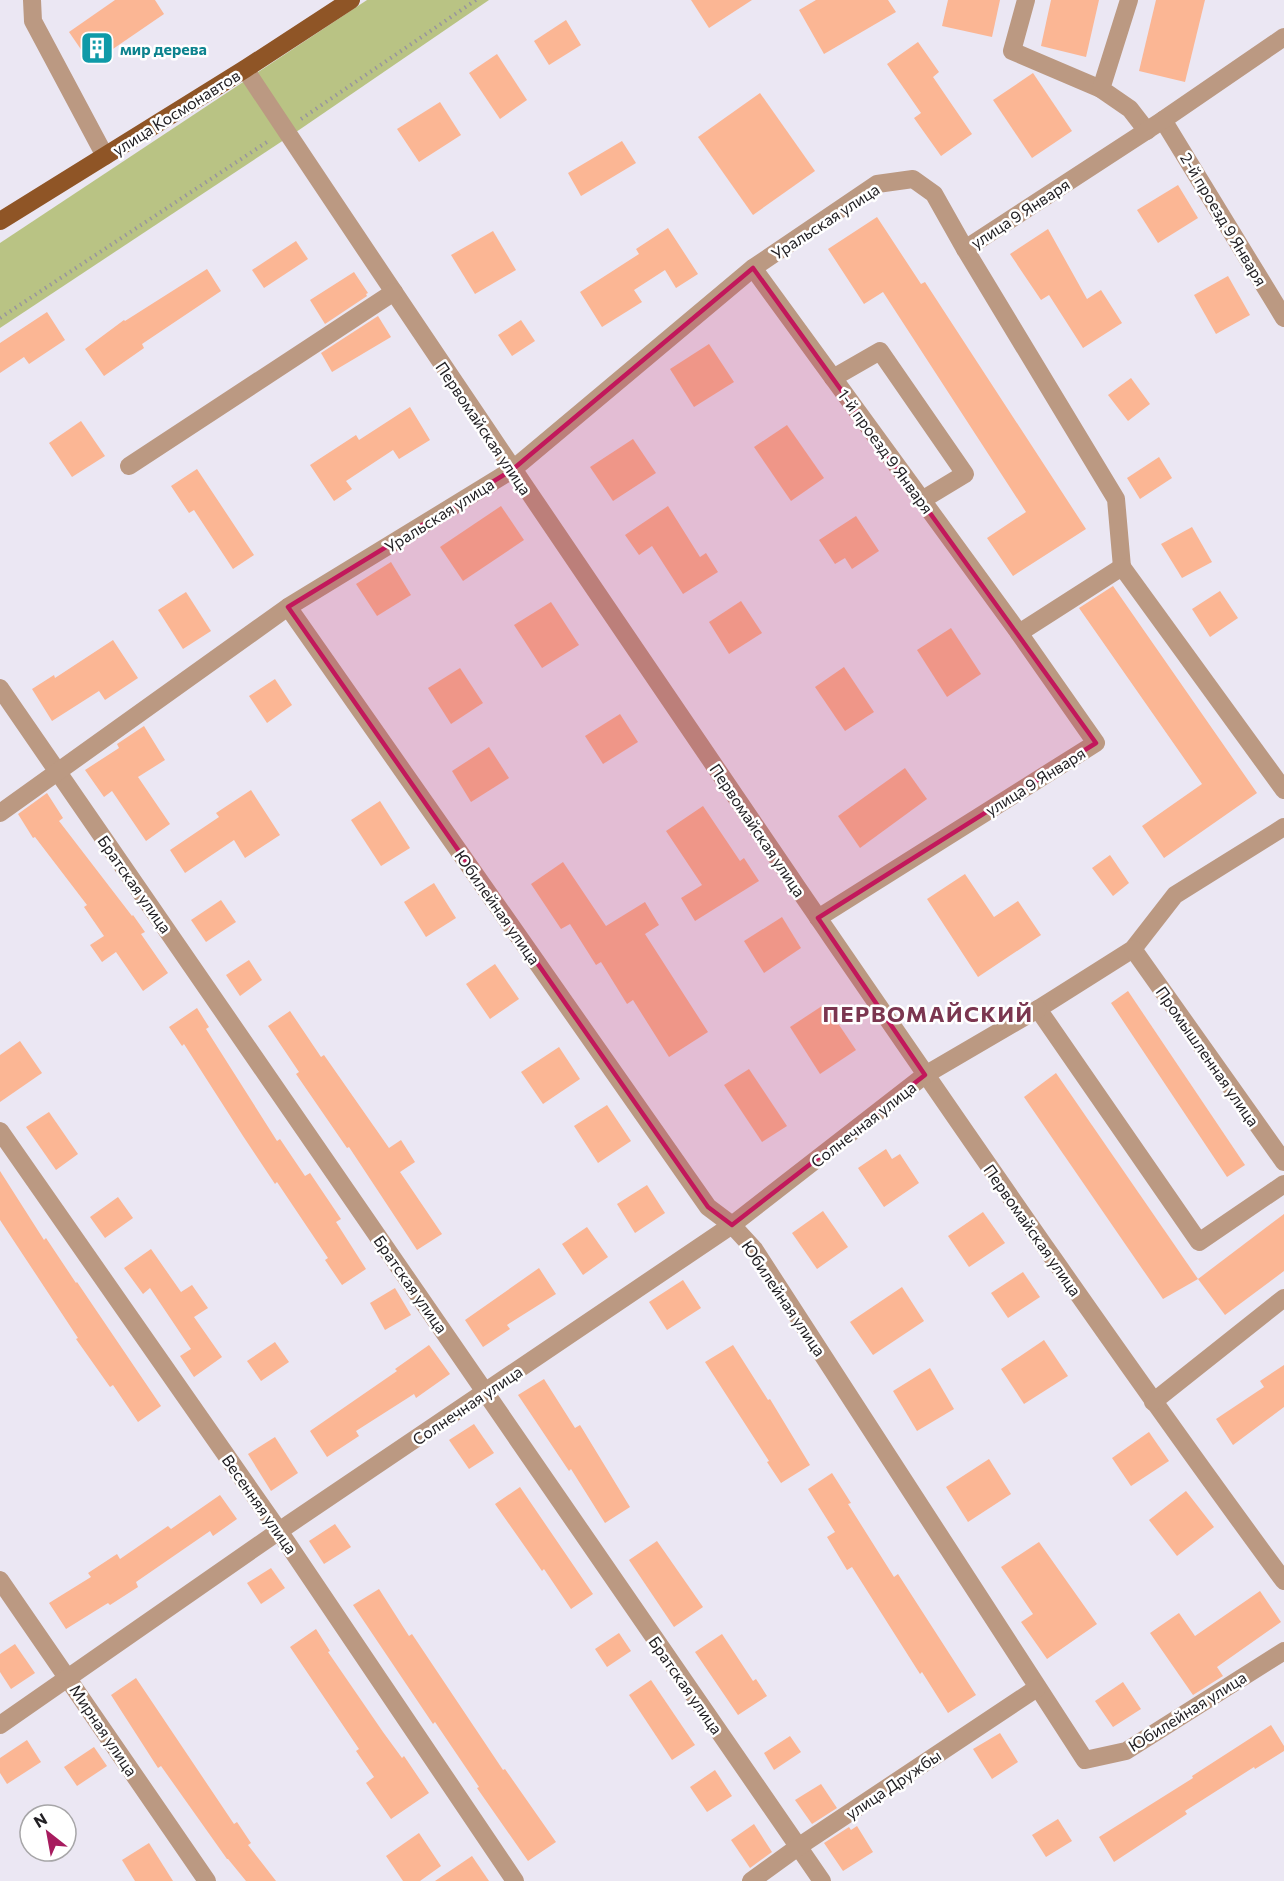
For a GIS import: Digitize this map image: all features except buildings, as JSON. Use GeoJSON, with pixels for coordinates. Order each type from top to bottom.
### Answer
{"type":"FeatureCollection","features":[{"type":"Feature","properties":{"kind":"main road","name":"улица Космонавтов"},"geometry":{"type":"LineString","coordinates":[[0,221],[245,69],[351,0]]}},
{"type":"Feature","properties":{"kind":"street"},"geometry":{"type":"LineString","coordinates":[[32,0],[33,21],[105,156]]}},
{"type":"Feature","properties":{"kind":"street"},"geometry":{"type":"LineString","coordinates":[[1026,0],[1012,51],[1101,89],[1130,109],[1147,131]]}},
{"type":"Feature","properties":{"kind":"street"},"geometry":{"type":"LineString","coordinates":[[1101,89],[1129,0]]}},
{"type":"Feature","properties":{"kind":"street","name":"улица 9 Января"},"geometry":{"type":"LineString","coordinates":[[1122,567],[1116,499],[965,249],[1147,131],[1284,38]]}},
{"type":"Feature","properties":{"kind":"street","name":"Первомайская улица"},"geometry":{"type":"LineString","coordinates":[[245,69],[512,470],[818,918],[1153,1402],[1284,1581]]}},
{"type":"Feature","properties":{"kind":"street","name":"2-й проезд 9 Января"},"geometry":{"type":"LineString","coordinates":[[1163,120],[1284,318]]}},
{"type":"Feature","properties":{"kind":"street","name":"Уральская улица"},"geometry":{"type":"LineString","coordinates":[[0,813],[288,608],[512,470],[753,268],[877,184],[913,179],[934,194],[965,249]]}},
{"type":"Feature","properties":{"kind":"street","name":"1-й проезд 9 Января"},"geometry":{"type":"LineString","coordinates":[[753,268],[1019,633]]}},
{"type":"Feature","properties":{"kind":"street"},"geometry":{"type":"LineString","coordinates":[[129,466],[394,292]]}},
{"type":"Feature","properties":{"kind":"street"},"geometry":{"type":"LineString","coordinates":[[833,378],[880,351],[965,474],[922,500]]}},
{"type":"Feature","properties":{"kind":"street"},"geometry":{"type":"LineString","coordinates":[[1019,633],[1122,567],[1284,790]]}},
{"type":"Feature","properties":{"kind":"street","name":"Юбилейная улица"},"geometry":{"type":"LineString","coordinates":[[288,608],[708,1207],[732,1226],[754,1249],[1085,1760],[1126,1750],[1284,1651]]}},
{"type":"Feature","properties":{"kind":"street","name":"улица 9 Января"},"geometry":{"type":"LineString","coordinates":[[818,918],[1096,743],[1019,633]]}},
{"type":"Feature","properties":{"kind":"street","name":"Братская улица"},"geometry":{"type":"LineString","coordinates":[[0,688],[822,1881]]}},
{"type":"Feature","properties":{"kind":"street","name":"Солнечная улица"},"geometry":{"type":"LineString","coordinates":[[0,1725],[279,1531],[732,1226],[926,1075],[1038,1009],[1132,949],[1174,895],[1284,827]]}},
{"type":"Feature","properties":{"kind":"street","name":"Промышленная улица"},"geometry":{"type":"LineString","coordinates":[[1132,949],[1284,1162]]}},
{"type":"Feature","properties":{"kind":"street"},"geometry":{"type":"LineString","coordinates":[[1038,1009],[1199,1242],[1284,1184]]}},
{"type":"Feature","properties":{"kind":"street","name":"Весенняя улица"},"geometry":{"type":"LineString","coordinates":[[0,1131],[279,1531],[514,1881]]}},
{"type":"Feature","properties":{"kind":"street"},"geometry":{"type":"LineString","coordinates":[[1153,1402],[1284,1298]]}},
{"type":"Feature","properties":{"kind":"street","name":"Мирная улица"},"geometry":{"type":"LineString","coordinates":[[0,1580],[207,1881]]}},
{"type":"Feature","properties":{"kind":"street","name":"улица Дружбы"},"geometry":{"type":"LineString","coordinates":[[751,1881],[798,1847],[1037,1688]]}},
{"type":"Feature","properties":{"kind":"path"},"geometry":{"type":"LineString","coordinates":[[0,318],[476,0]]}},
{"type":"Feature","properties":{"kind":"highlighted area"},"geometry":{"type":"Polygon","coordinates":[[[753,268],[1096,743],[818,918],[925,1075],[732,1225],[708,1207],[288,607],[512,470],[753,268]]]}},
{"type":"Feature","properties":{"kind":"green space"},"geometry":{"type":"Polygon","coordinates":[[[367,0],[489,0],[299,130],[0,328],[0,243],[367,0]]]}},
{"type":"Feature","properties":{"kind":"place","name":"мир дерева"},"geometry":{"type":"Point","coordinates":[97,48]}},
{"type":"Feature","properties":{"kind":"district","name":"ПЕРВОМАЙСКИЙ"},"geometry":{"type":"Point","coordinates":[928,1013]}}]}
